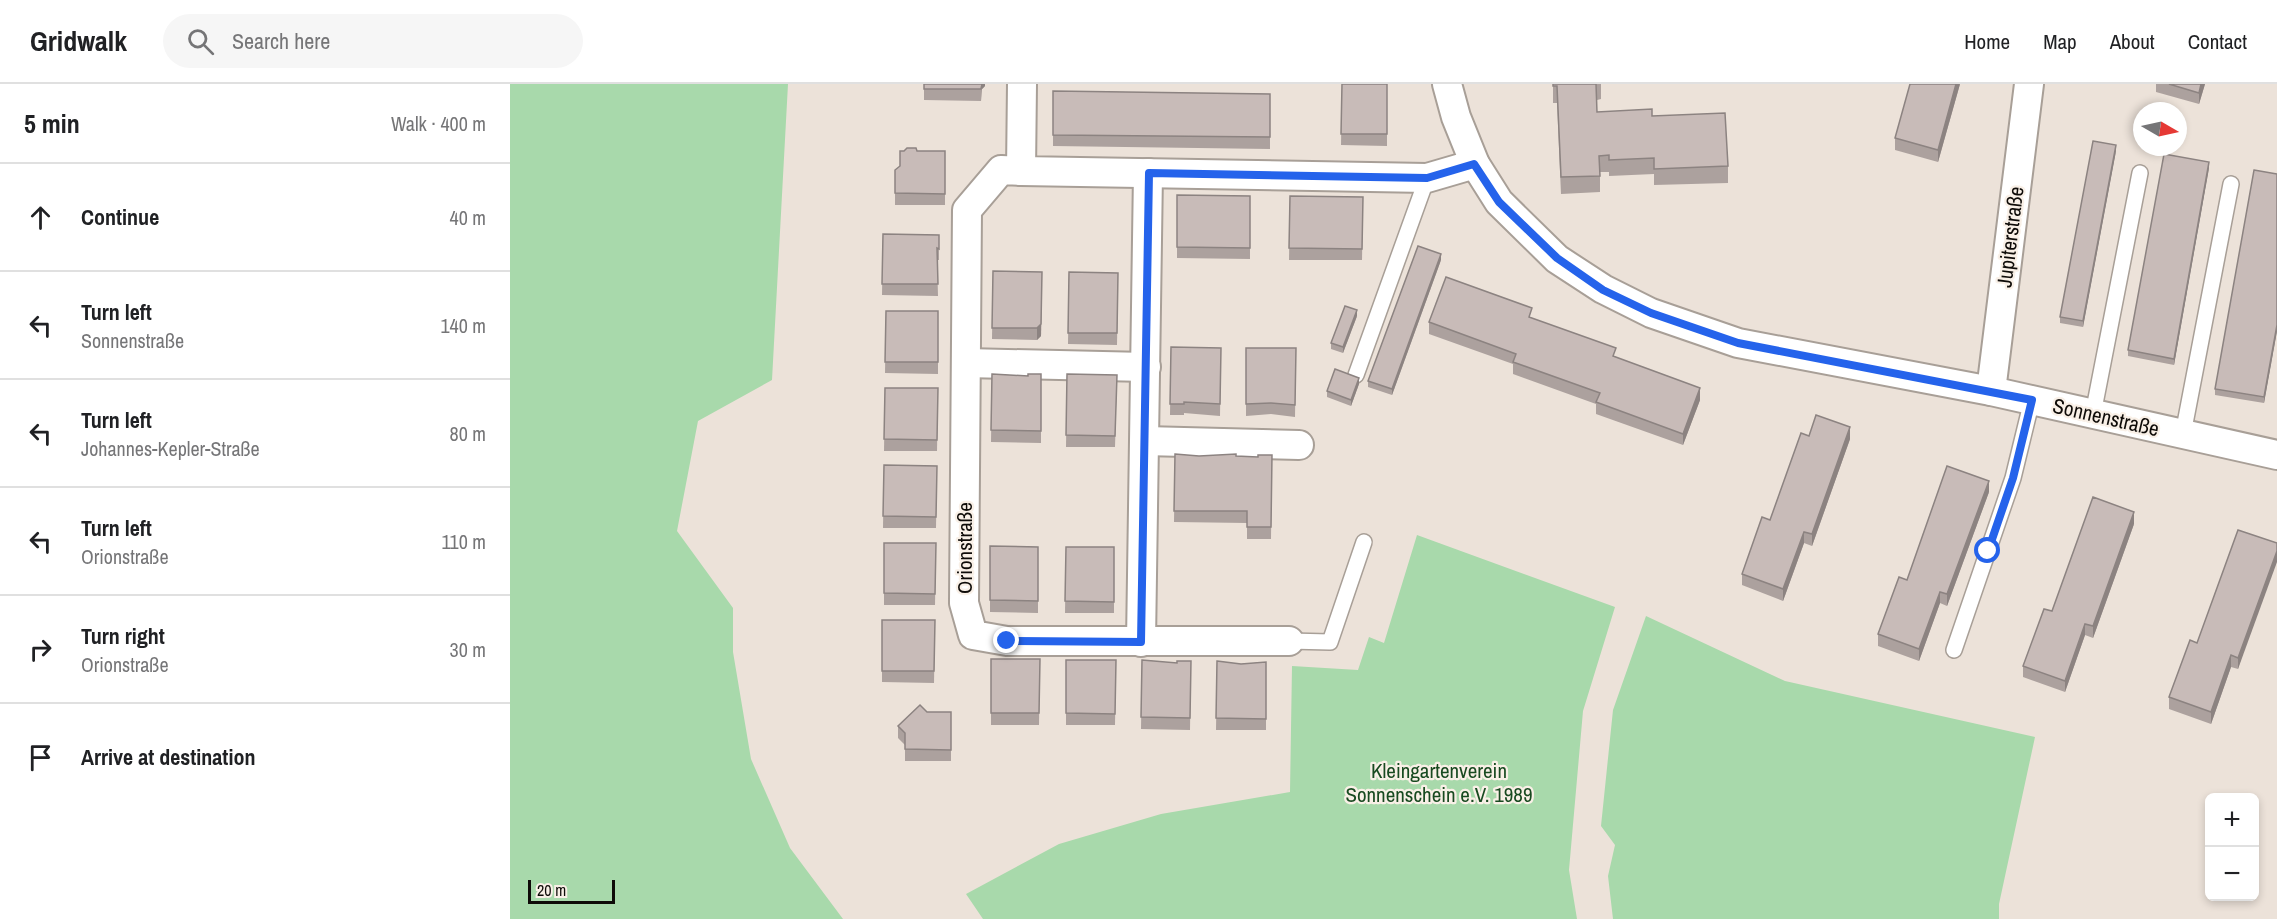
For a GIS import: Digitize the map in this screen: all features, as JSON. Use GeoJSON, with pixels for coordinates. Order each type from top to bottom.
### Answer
{"type":"FeatureCollection","features":[{"type":"Feature","properties":{"kind":"street"},"geometry":{"type":"LineString","coordinates":[[1021,171],[1022,84]]}},
{"type":"Feature","properties":{"kind":"street","name":"Sonnenstraße"},"geometry":{"type":"LineString","coordinates":[[1447,84],[1456,117],[1474,164],[1499,202],[1557,258],[1603,290],[1651,313],[1738,343],[1991,391],[2277,455]]}},
{"type":"Feature","properties":{"kind":"street","name":"Jupiterstraße"},"geometry":{"type":"LineString","coordinates":[[1991,391],[2029,84]]}},
{"type":"Feature","properties":{"kind":"street","name":"Orionstraße"},"geometry":{"type":"LineString","coordinates":[[1289,641],[1007,641],[973,635],[964,603],[967,210],[1001,171],[1427,178],[1474,164]]}},
{"type":"Feature","properties":{"kind":"street"},"geometry":{"type":"LineString","coordinates":[[1141,642],[1149,173]]}},
{"type":"Feature","properties":{"kind":"street"},"geometry":{"type":"LineString","coordinates":[[966,363],[1146,367]]}},
{"type":"Feature","properties":{"kind":"street"},"geometry":{"type":"LineString","coordinates":[[1145,441],[1299,445]]}},
{"type":"Feature","properties":{"kind":"lane"},"geometry":{"type":"LineString","coordinates":[[2093,414],[2140,172]]}},
{"type":"Feature","properties":{"kind":"lane"},"geometry":{"type":"LineString","coordinates":[[1356,375],[1427,178]]}},
{"type":"Feature","properties":{"kind":"lane"},"geometry":{"type":"LineString","coordinates":[[2183,434],[2231,184]]}},
{"type":"Feature","properties":{"kind":"lane"},"geometry":{"type":"LineString","coordinates":[[1954,650],[2013,478],[2032,400]]}},
{"type":"Feature","properties":{"kind":"lane"},"geometry":{"type":"LineString","coordinates":[[1289,641],[1330,642],[1364,542]]}},
{"type":"Feature","properties":{"kind":"green space"},"geometry":{"type":"Polygon","coordinates":[[[510,84],[788,84],[772,380],[698,421],[677,531],[733,608],[733,652],[751,759],[790,848],[843,919],[510,919],[510,84]]]}},
{"type":"Feature","properties":{"kind":"green space","name":"Kleingartenverein Sonnenschein e.V. 1989"},"geometry":{"type":"Polygon","coordinates":[[[1417,535],[1615,607],[1583,711],[1569,870],[1577,919],[983,919],[966,894],[1059,844],[1161,814],[1290,792],[1292,666],[1358,670],[1369,637],[1384,643],[1417,535]]]}},
{"type":"Feature","properties":{"kind":"green space"},"geometry":{"type":"Polygon","coordinates":[[[1646,616],[1785,681],[2035,737],[1999,904],[1999,919],[1613,919],[1608,876],[1615,845],[1601,826],[1613,710],[1646,616]]]}},
{"type":"Feature","properties":{"kind":"building"},"geometry":{"type":"Polygon","coordinates":[[[924,84],[982,84],[981,89],[924,89],[924,84]]]}},
{"type":"Feature","properties":{"kind":"building"},"geometry":{"type":"Polygon","coordinates":[[[1342,84],[1387,84],[1387,134],[1341,134],[1342,84]]]}},
{"type":"Feature","properties":{"kind":"building"},"geometry":{"type":"Polygon","coordinates":[[[1553,84],[1596,84],[1597,112],[1652,109],[1652,116],[1725,113],[1728,166],[1654,169],[1654,158],[1609,160],[1609,155],[1599,156],[1600,176],[1561,177],[1557,86],[1553,84]]]}},
{"type":"Feature","properties":{"kind":"building"},"geometry":{"type":"Polygon","coordinates":[[[1910,84],[1956,84],[1938,150],[1895,138],[1910,84]]]}},
{"type":"Feature","properties":{"kind":"building"},"geometry":{"type":"Polygon","coordinates":[[[2169,84],[2201,84],[2199,93],[2169,84]]]}},
{"type":"Feature","properties":{"kind":"building"},"geometry":{"type":"Polygon","coordinates":[[[1053,91],[1270,94],[1270,137],[1053,135],[1053,91]]]}},
{"type":"Feature","properties":{"kind":"building"},"geometry":{"type":"Polygon","coordinates":[[[2093,141],[2116,145],[2083,321],[2060,317],[2093,141]]]}},
{"type":"Feature","properties":{"kind":"building"},"geometry":{"type":"Polygon","coordinates":[[[916,148],[917,151],[945,151],[945,194],[895,193],[895,170],[900,166],[900,151],[916,148]]]}},
{"type":"Feature","properties":{"kind":"building"},"geometry":{"type":"Polygon","coordinates":[[[2164,156],[2209,162],[2174,359],[2128,350],[2164,156]]]}},
{"type":"Feature","properties":{"kind":"building"},"geometry":{"type":"Polygon","coordinates":[[[2254,170],[2277,174],[2277,325],[2264,397],[2215,389],[2254,170]]]}},
{"type":"Feature","properties":{"kind":"building"},"geometry":{"type":"Polygon","coordinates":[[[1177,195],[1250,196],[1250,248],[1177,247],[1177,195]]]}},
{"type":"Feature","properties":{"kind":"building"},"geometry":{"type":"Polygon","coordinates":[[[1290,196],[1363,197],[1362,249],[1289,248],[1290,196]]]}},
{"type":"Feature","properties":{"kind":"building"},"geometry":{"type":"Polygon","coordinates":[[[883,234],[939,235],[938,284],[882,284],[883,234]]]}},
{"type":"Feature","properties":{"kind":"building"},"geometry":{"type":"Polygon","coordinates":[[[1418,246],[1441,254],[1392,389],[1368,381],[1418,246]]]}},
{"type":"Feature","properties":{"kind":"building"},"geometry":{"type":"Polygon","coordinates":[[[993,271],[1042,272],[1041,324],[1037,328],[992,328],[993,271]]]}},
{"type":"Feature","properties":{"kind":"building"},"geometry":{"type":"Polygon","coordinates":[[[1069,272],[1118,273],[1117,333],[1068,333],[1069,272]]]}},
{"type":"Feature","properties":{"kind":"building"},"geometry":{"type":"Polygon","coordinates":[[[1446,277],[1532,308],[1529,317],[1616,348],[1613,356],[1700,388],[1683,434],[1596,402],[1600,393],[1513,362],[1516,354],[1429,322],[1446,277]]]}},
{"type":"Feature","properties":{"kind":"building"},"geometry":{"type":"Polygon","coordinates":[[[1345,306],[1357,310],[1343,347],[1331,343],[1345,306]]]}},
{"type":"Feature","properties":{"kind":"building"},"geometry":{"type":"Polygon","coordinates":[[[886,311],[938,311],[938,362],[885,362],[886,311]]]}},
{"type":"Feature","properties":{"kind":"building"},"geometry":{"type":"Polygon","coordinates":[[[1171,347],[1221,348],[1220,404],[1184,402],[1184,404],[1170,404],[1171,347]]]}},
{"type":"Feature","properties":{"kind":"building"},"geometry":{"type":"Polygon","coordinates":[[[1246,348],[1296,348],[1295,405],[1246,404],[1246,348]]]}},
{"type":"Feature","properties":{"kind":"building"},"geometry":{"type":"Polygon","coordinates":[[[1335,369],[1359,378],[1351,400],[1327,391],[1335,369]]]}},
{"type":"Feature","properties":{"kind":"building"},"geometry":{"type":"Polygon","coordinates":[[[992,374],[1028,376],[1028,374],[1041,374],[1041,431],[991,430],[992,374]]]}},
{"type":"Feature","properties":{"kind":"building"},"geometry":{"type":"Polygon","coordinates":[[[1067,374],[1117,375],[1115,436],[1066,435],[1067,374]]]}},
{"type":"Feature","properties":{"kind":"building"},"geometry":{"type":"Polygon","coordinates":[[[885,388],[938,388],[937,440],[884,439],[885,388]]]}},
{"type":"Feature","properties":{"kind":"building"},"geometry":{"type":"Polygon","coordinates":[[[1816,415],[1850,427],[1812,534],[1804,532],[1783,589],[1742,574],[1762,517],[1770,520],[1801,433],[1809,436],[1816,415]]]}},
{"type":"Feature","properties":{"kind":"building"},"geometry":{"type":"Polygon","coordinates":[[[1175,454],[1199,456],[1236,454],[1236,456],[1258,457],[1258,455],[1272,455],[1271,527],[1247,527],[1247,511],[1174,511],[1175,454]]]}},
{"type":"Feature","properties":{"kind":"building"},"geometry":{"type":"Polygon","coordinates":[[[884,465],[937,466],[936,517],[883,516],[884,465]]]}},
{"type":"Feature","properties":{"kind":"building"},"geometry":{"type":"Polygon","coordinates":[[[1947,466],[1989,481],[1947,594],[1940,592],[1919,649],[1878,634],[1899,577],[1907,580],[1947,466]]]}},
{"type":"Feature","properties":{"kind":"building"},"geometry":{"type":"Polygon","coordinates":[[[2093,497],[2134,512],[2093,626],[2085,624],[2065,681],[2023,666],[2044,609],[2052,611],[2093,497]]]}},
{"type":"Feature","properties":{"kind":"building"},"geometry":{"type":"Polygon","coordinates":[[[2238,530],[2277,543],[2277,551],[2238,658],[2231,655],[2211,712],[2169,697],[2190,640],[2197,643],[2238,530]]]}},
{"type":"Feature","properties":{"kind":"building"},"geometry":{"type":"Polygon","coordinates":[[[884,543],[936,543],[935,594],[884,593],[884,543]]]}},
{"type":"Feature","properties":{"kind":"building"},"geometry":{"type":"Polygon","coordinates":[[[990,546],[1038,547],[1038,601],[990,600],[990,546]]]}},
{"type":"Feature","properties":{"kind":"building"},"geometry":{"type":"Polygon","coordinates":[[[1066,547],[1114,547],[1114,602],[1065,601],[1066,547]]]}},
{"type":"Feature","properties":{"kind":"building"},"geometry":{"type":"Polygon","coordinates":[[[882,620],[935,620],[934,671],[882,671],[882,620]]]}},
{"type":"Feature","properties":{"kind":"building"},"geometry":{"type":"Polygon","coordinates":[[[991,659],[1040,659],[1039,713],[991,713],[991,659]]]}},
{"type":"Feature","properties":{"kind":"building"},"geometry":{"type":"Polygon","coordinates":[[[1066,660],[1116,660],[1115,714],[1066,713],[1066,660]]]}},
{"type":"Feature","properties":{"kind":"building"},"geometry":{"type":"Polygon","coordinates":[[[1142,660],[1177,663],[1177,661],[1191,661],[1190,718],[1141,717],[1142,660]]]}},
{"type":"Feature","properties":{"kind":"building"},"geometry":{"type":"Polygon","coordinates":[[[1217,661],[1241,664],[1266,662],[1266,719],[1216,718],[1217,661]]]}},
{"type":"Feature","properties":{"kind":"building"},"geometry":{"type":"Polygon","coordinates":[[[920,705],[927,712],[951,712],[951,750],[905,749],[905,733],[898,726],[920,705]]]}},
{"type":"Feature","properties":{"kind":"route"},"geometry":{"type":"LineString","coordinates":[[1007,641],[1141,642],[1149,173],[1427,178],[1474,164],[1499,202],[1557,258],[1603,290],[1651,313],[1738,343],[2032,400],[2013,478],[1988,551]]}}]}
